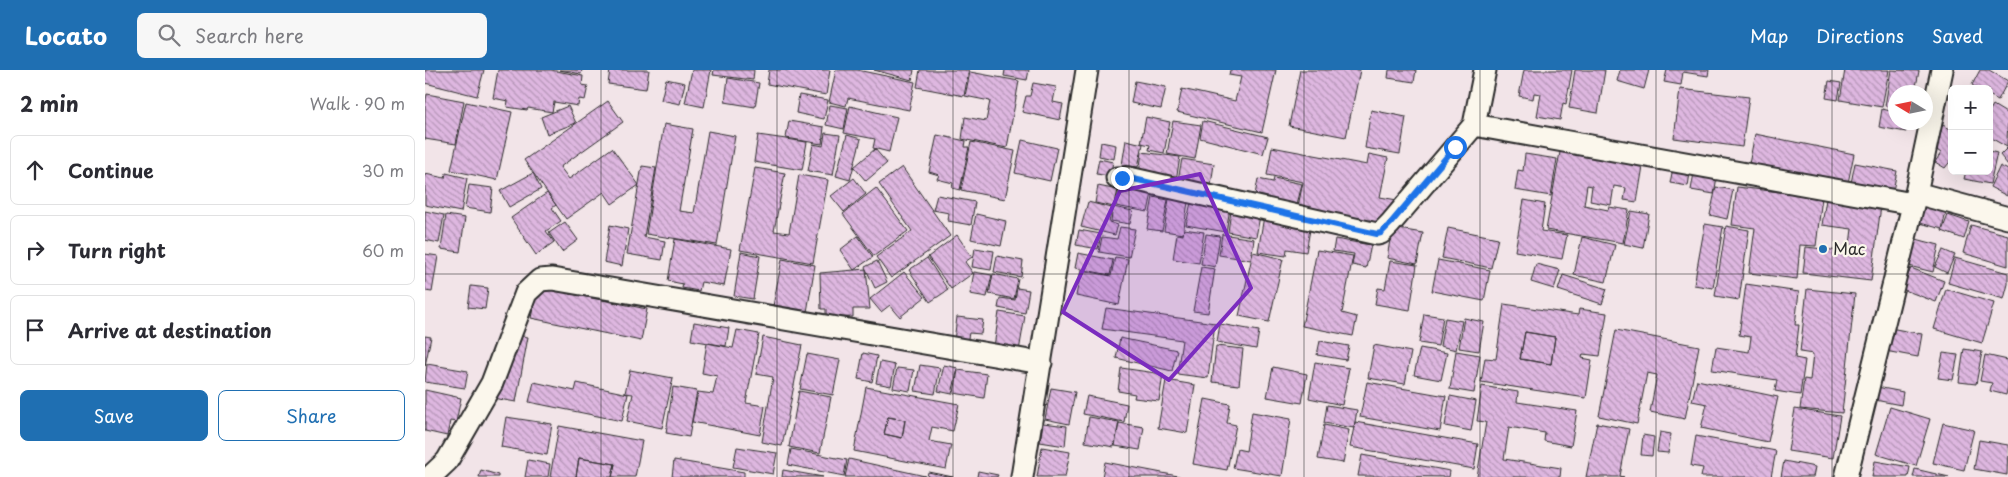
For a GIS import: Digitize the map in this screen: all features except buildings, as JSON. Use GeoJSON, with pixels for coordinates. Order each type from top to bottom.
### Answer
{"type":"FeatureCollection","features":[{"type":"Feature","properties":{"kind":"street"},"geometry":{"type":"LineString","coordinates":[[1022,477],[1087,70]]}},
{"type":"Feature","properties":{"kind":"street"},"geometry":{"type":"LineString","coordinates":[[1117,178],[1129,178],[1366,232],[1381,233],[1474,125],[1485,70]]}},
{"type":"Feature","properties":{"kind":"street"},"geometry":{"type":"LineString","coordinates":[[1846,477],[1914,198],[1942,70]]}},
{"type":"Feature","properties":{"kind":"street"},"geometry":{"type":"LineString","coordinates":[[1474,125],[1914,198],[2008,218]]}},
{"type":"Feature","properties":{"kind":"street"},"geometry":{"type":"LineString","coordinates":[[430,477],[447,461],[492,383],[526,293],[541,280],[552,279],[1041,363]]}},
{"type":"Feature","properties":{"kind":"highlighted area"},"geometry":{"type":"Polygon","coordinates":[[[1200,174],[1251,288],[1169,380],[1063,312],[1120,191],[1200,174]]]}},
{"type":"Feature","properties":{"kind":"place","name":"Mac"},"geometry":{"type":"Point","coordinates":[1823,249]}},
{"type":"Feature","properties":{"kind":"route"},"geometry":{"type":"LineString","coordinates":[[1122,178],[1129,178],[1377,234],[1381,233],[1390,224],[1455,147]]}}]}
